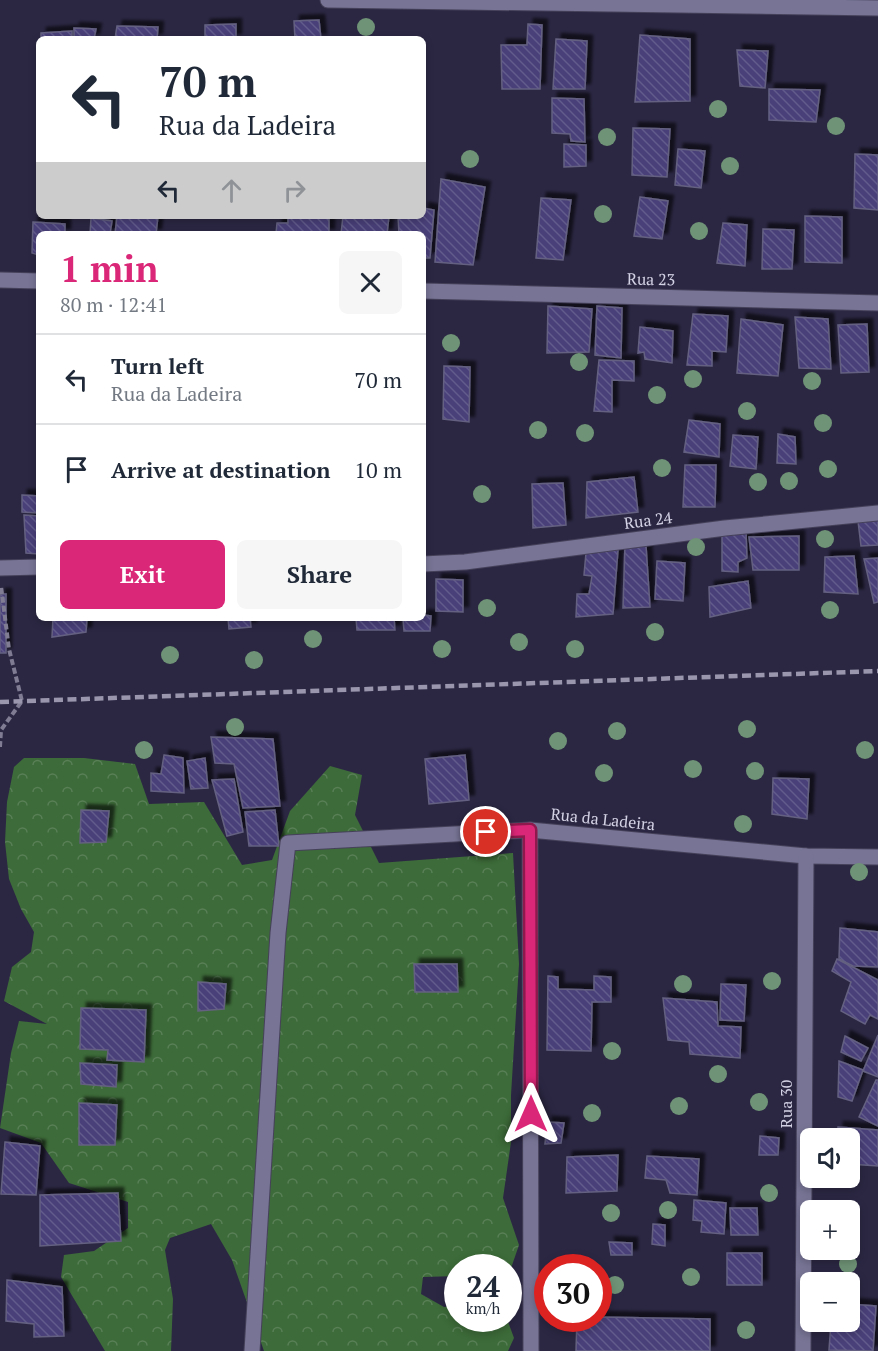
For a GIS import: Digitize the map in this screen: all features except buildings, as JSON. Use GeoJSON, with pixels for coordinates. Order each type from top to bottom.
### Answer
{"type":"FeatureCollection","features":[{"type":"Feature","properties":{"kind":"street"},"geometry":{"type":"LineString","coordinates":[[328,0],[878,8]]}},
{"type":"Feature","properties":{"kind":"street"},"geometry":{"type":"LineString","coordinates":[[0,280],[36,281]]}},
{"type":"Feature","properties":{"kind":"street","name":"Rua 23"},"geometry":{"type":"LineString","coordinates":[[426,291],[878,303]]}},
{"type":"Feature","properties":{"kind":"street","name":"Rua 24"},"geometry":{"type":"LineString","coordinates":[[426,564],[465,562],[725,528],[878,513]]}},
{"type":"Feature","properties":{"kind":"street"},"geometry":{"type":"LineString","coordinates":[[0,568],[36,567]]}},
{"type":"Feature","properties":{"kind":"street"},"geometry":{"type":"LineString","coordinates":[[530,830],[531,1351]]}},
{"type":"Feature","properties":{"kind":"street","name":"Rua da Ladeira"},"geometry":{"type":"LineString","coordinates":[[252,1351],[278,933],[288,843],[530,830],[806,856],[878,857]]}},
{"type":"Feature","properties":{"kind":"street","name":"Rua 30"},"geometry":{"type":"LineString","coordinates":[[802,1351],[806,856]]}},
{"type":"Feature","properties":{"kind":"path"},"geometry":{"type":"LineString","coordinates":[[0,582],[9,650],[22,701],[1,730],[0,747]]}},
{"type":"Feature","properties":{"kind":"green space"},"geometry":{"type":"Polygon","coordinates":[[[24,758],[84,758],[135,764],[149,804],[204,802],[242,865],[272,860],[290,811],[330,766],[362,775],[355,815],[379,863],[513,853],[519,964],[511,1095],[511,1142],[503,1198],[519,1245],[516,1254],[444,1254],[444,1276],[423,1277],[421,1294],[444,1307],[444,1332],[512,1332],[514,1338],[508,1351],[264,1351],[232,1260],[211,1224],[170,1238],[165,1250],[173,1299],[171,1351],[105,1351],[61,1277],[64,1255],[94,1251],[128,1228],[128,1202],[69,1183],[41,1143],[0,1128],[11,1053],[19,1021],[47,1024],[4,1001],[12,967],[31,952],[34,932],[21,909],[9,879],[5,842],[7,802],[14,767],[24,758]]]}},
{"type":"Feature","properties":{"kind":"railway"},"geometry":{"type":"LineString","coordinates":[[0,702],[878,671]]}},
{"type":"Feature","properties":{"kind":"route"},"geometry":{"type":"LineString","coordinates":[[486,832],[530,830],[531,1114]]}}]}
